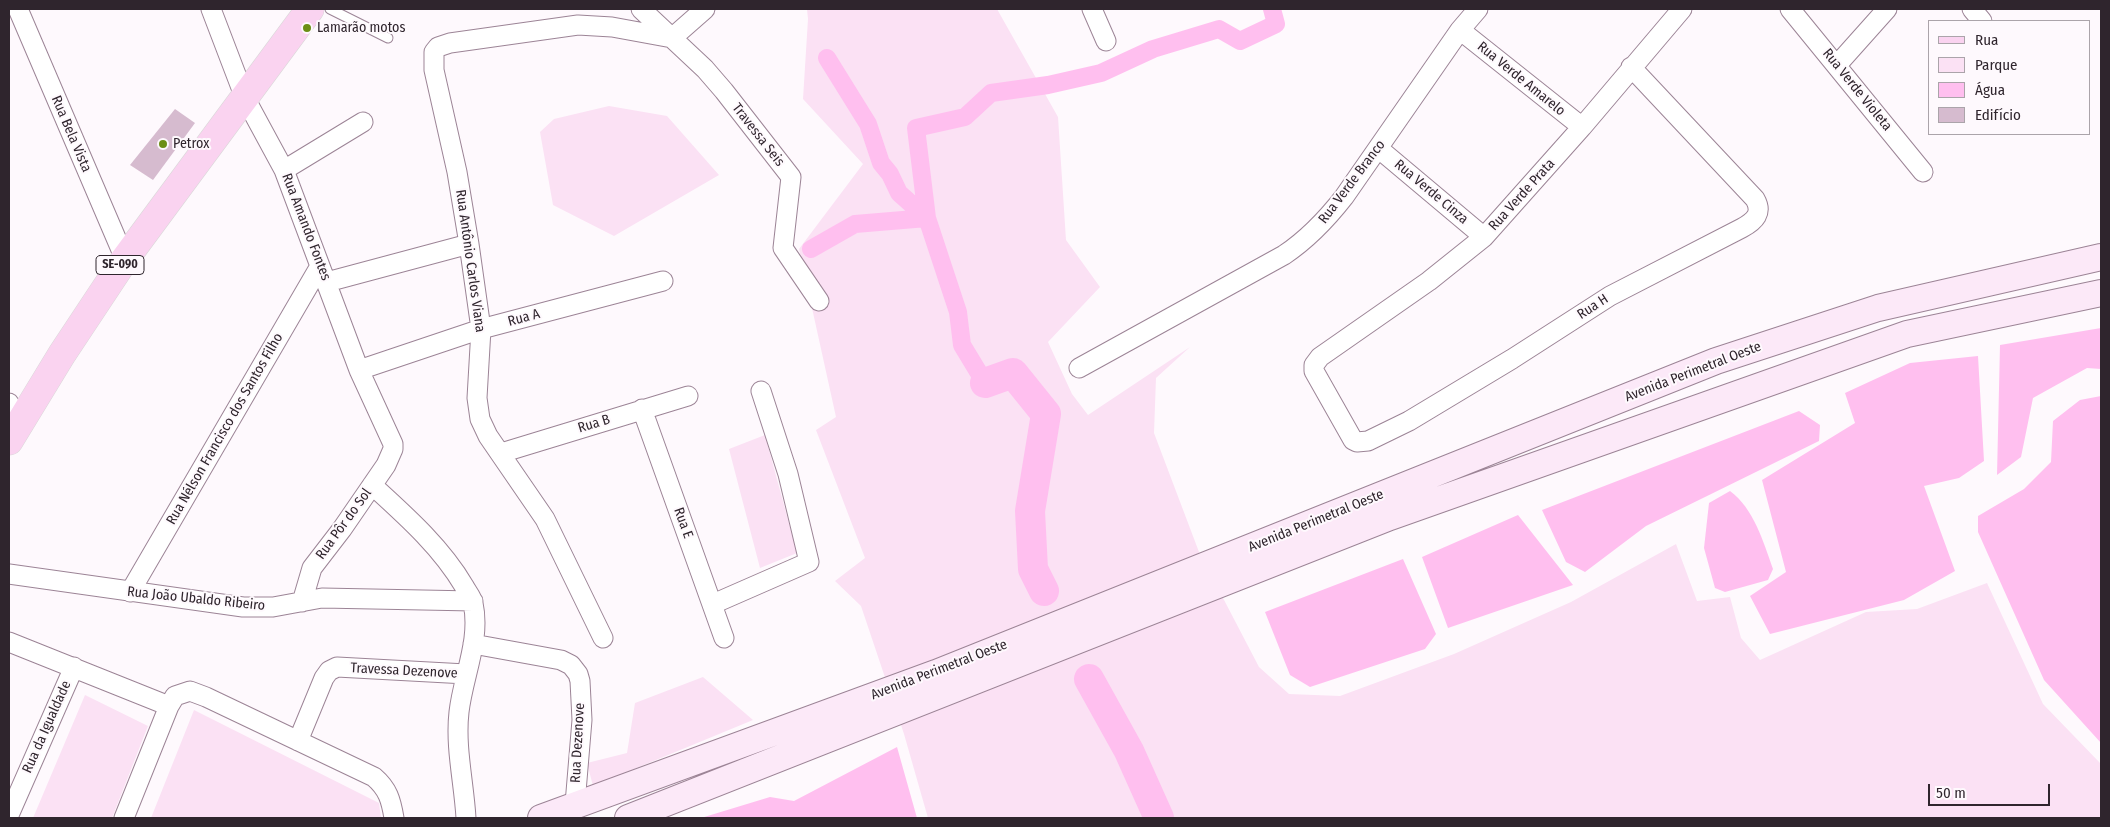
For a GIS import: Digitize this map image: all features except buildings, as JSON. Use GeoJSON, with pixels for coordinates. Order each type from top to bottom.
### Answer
{"type":"FeatureCollection","features":[{"type":"Feature","properties":{"kind":"main road","name":"SE-090"},"geometry":{"type":"LineString","coordinates":[[12,422],[62,354],[125,259],[310,9]]}},
{"type":"Feature","properties":{"kind":"main road","name":"Avenida Perimetral Oeste"},"geometry":{"type":"LineString","coordinates":[[541,818],[936,673],[1716,361],[1878,308],[2101,257]]}},
{"type":"Feature","properties":{"kind":"main road","name":"Avenida Perimetral Oeste"},"geometry":{"type":"LineString","coordinates":[[628,818],[1349,532],[1907,334],[2101,293]]}},
{"type":"Feature","properties":{"kind":"street","name":"Rua Bela Vista"},"geometry":{"type":"LineString","coordinates":[[18,9],[125,259]]}},
{"type":"Feature","properties":{"kind":"street","name":"Rua Amando Fontes"},"geometry":{"type":"LineString","coordinates":[[212,9],[245,98],[284,170],[358,370],[391,438],[393,449]]}},
{"type":"Feature","properties":{"kind":"street","name":"Travessa Seis"},"geometry":{"type":"LineString","coordinates":[[641,9],[705,69],[791,177],[783,248],[819,301]]}},
{"type":"Feature","properties":{"kind":"street"},"geometry":{"type":"LineString","coordinates":[[672,38],[704,9]]}},
{"type":"Feature","properties":{"kind":"street"},"geometry":{"type":"LineString","coordinates":[[1092,9],[1106,41]]}},
{"type":"Feature","properties":{"kind":"street","name":"Rua Verde Branco"},"geometry":{"type":"LineString","coordinates":[[1079,368],[1284,255],[1327,220],[1460,30],[1478,9]]}},
{"type":"Feature","properties":{"kind":"street","name":"Rua Verde Prata"},"geometry":{"type":"LineString","coordinates":[[1331,348],[1429,281],[1484,236],[1582,127],[1682,9]]}},
{"type":"Feature","properties":{"kind":"street","name":"Rua Verde Violeta"},"geometry":{"type":"LineString","coordinates":[[1790,9],[1923,172]]}},
{"type":"Feature","properties":{"kind":"street"},"geometry":{"type":"LineString","coordinates":[[1837,65],[1888,9]]}},
{"type":"Feature","properties":{"kind":"street"},"geometry":{"type":"LineString","coordinates":[[1972,9],[1981,20]]}},
{"type":"Feature","properties":{"kind":"street","name":"Rua Antônio Carlos Viana"},"geometry":{"type":"LineString","coordinates":[[603,638],[545,519],[483,428],[478,408],[481,329],[470,244],[457,172],[434,70],[436,49],[450,43],[578,25],[612,27],[672,38]]}},
{"type":"Feature","properties":{"kind":"street","name":"Rua Verde Amarelo"},"geometry":{"type":"LineString","coordinates":[[1460,30],[1582,127]]}},
{"type":"Feature","properties":{"kind":"street","name":"Rua H"},"geometry":{"type":"LineString","coordinates":[[1331,348],[1317,361],[1314,371],[1350,437],[1357,442],[1368,441],[1409,421],[1488,374],[1610,296],[1752,222],[1758,211],[1755,199],[1631,67]]}},
{"type":"Feature","properties":{"kind":"street"},"geometry":{"type":"LineString","coordinates":[[284,170],[363,122]]}},
{"type":"Feature","properties":{"kind":"street","name":"Rua Verde Cinza"},"geometry":{"type":"LineString","coordinates":[[1378,148],[1484,236]]}},
{"type":"Feature","properties":{"kind":"street"},"geometry":{"type":"LineString","coordinates":[[324,274],[470,244]]}},
{"type":"Feature","properties":{"kind":"street","name":"Rua Nélson Francisco dos Santos Filho"},"geometry":{"type":"LineString","coordinates":[[130,592],[324,274]]}},
{"type":"Feature","properties":{"kind":"street","name":"Rua A"},"geometry":{"type":"LineString","coordinates":[[358,370],[481,329],[663,281]]}},
{"type":"Feature","properties":{"kind":"street"},"geometry":{"type":"LineString","coordinates":[[713,604],[809,562],[788,474],[761,391]]}},
{"type":"Feature","properties":{"kind":"street","name":"Rua B"},"geometry":{"type":"LineString","coordinates":[[500,453],[688,396]]}},
{"type":"Feature","properties":{"kind":"street","name":"Rua E"},"geometry":{"type":"LineString","coordinates":[[642,409],[724,638]]}},
{"type":"Feature","properties":{"kind":"street","name":"Rua Pôr do Sol"},"geometry":{"type":"LineString","coordinates":[[302,602],[312,568],[372,485],[386,464],[393,449]]}},
{"type":"Feature","properties":{"kind":"street"},"geometry":{"type":"LineString","coordinates":[[372,485],[405,515],[441,554],[458,576],[473,602],[473,644],[458,724],[466,818]]}},
{"type":"Feature","properties":{"kind":"street","name":"Rua João Ubaldo Ribeiro"},"geometry":{"type":"LineString","coordinates":[[9,574],[243,607],[273,607],[322,598],[473,602]]}},
{"type":"Feature","properties":{"kind":"street","name":"Rua da Igualdade"},"geometry":{"type":"LineString","coordinates":[[9,642],[169,706]]}},
{"type":"Feature","properties":{"kind":"street","name":"Rua Dezenove"},"geometry":{"type":"LineString","coordinates":[[473,644],[561,660],[571,665],[578,674],[582,720],[575,804]]}},
{"type":"Feature","properties":{"kind":"street","name":"Rua da Igualdade"},"geometry":{"type":"LineString","coordinates":[[9,815],[74,667]]}},
{"type":"Feature","properties":{"kind":"street","name":"Travessa Dezenove"},"geometry":{"type":"LineString","coordinates":[[298,741],[324,678],[329,671],[336,667],[466,674]]}},
{"type":"Feature","properties":{"kind":"street"},"geometry":{"type":"LineString","coordinates":[[124,818],[169,706],[175,696],[190,691],[374,777],[385,787],[388,793],[394,818]]}},
{"type":"Feature","properties":{"kind":"lane"},"geometry":{"type":"LineString","coordinates":[[330,9],[388,38]]}},
{"type":"Feature","properties":{"kind":"green space"},"geometry":{"type":"Polygon","coordinates":[[[807,9],[997,9],[1058,117],[1066,240],[1100,287],[1048,342],[1072,394],[1088,415],[1190,347],[1156,378],[1154,433],[1199,552],[1259,667],[1289,694],[1340,696],[1454,654],[1571,602],[1676,544],[1697,601],[1730,597],[1741,638],[1760,660],[1866,612],[1917,609],[1987,583],[2043,704],[2101,764],[2101,818],[928,818],[904,734],[861,606],[835,581],[865,558],[816,430],[836,417],[799,249],[863,164],[803,99],[807,9]]]}},
{"type":"Feature","properties":{"kind":"green space"},"geometry":{"type":"Polygon","coordinates":[[[609,106],[667,116],[719,175],[614,236],[553,205],[540,132],[554,119],[609,106]]]}},
{"type":"Feature","properties":{"kind":"green space"},"geometry":{"type":"Polygon","coordinates":[[[765,435],[797,553],[760,568],[729,449],[765,435]]]}},
{"type":"Feature","properties":{"kind":"green space"},"geometry":{"type":"Polygon","coordinates":[[[703,677],[753,720],[593,786],[587,763],[627,753],[635,703],[703,677]]]}},
{"type":"Feature","properties":{"kind":"green space"},"geometry":{"type":"Polygon","coordinates":[[[85,695],[148,726],[112,818],[33,818],[85,695]]]}},
{"type":"Feature","properties":{"kind":"green space"},"geometry":{"type":"Polygon","coordinates":[[[194,710],[379,803],[381,818],[151,818],[194,710]]]}},
{"type":"Feature","properties":{"kind":"water"},"geometry":{"type":"Polygon","coordinates":[[[2101,328],[2101,369],[2087,368],[2033,398],[2021,457],[1997,475],[2000,345],[2101,328]]]}},
{"type":"Feature","properties":{"kind":"water"},"geometry":{"type":"Polygon","coordinates":[[[1978,356],[1984,461],[1959,478],[1924,486],[1955,571],[1904,600],[1770,634],[1750,596],[1786,572],[1762,480],[1855,423],[1845,393],[1910,363],[1978,356]]]}},
{"type":"Feature","properties":{"kind":"water"},"geometry":{"type":"Polygon","coordinates":[[[2101,396],[2101,743],[2044,680],[1978,532],[1978,516],[2024,489],[2051,462],[2053,421],[2080,400],[2101,396]]]}},
{"type":"Feature","properties":{"kind":"water"},"geometry":{"type":"Polygon","coordinates":[[[1799,411],[1820,425],[1819,441],[1646,526],[1585,572],[1566,562],[1542,510],[1799,411]]]}},
{"type":"Feature","properties":{"kind":"water"},"geometry":{"type":"Polygon","coordinates":[[[1730,491],[1752,516],[1773,569],[1768,580],[1725,592],[1715,588],[1704,548],[1709,503],[1730,491]]]}},
{"type":"Feature","properties":{"kind":"water"},"geometry":{"type":"Polygon","coordinates":[[[1518,515],[1573,585],[1448,628],[1422,557],[1518,515]]]}},
{"type":"Feature","properties":{"kind":"water"},"geometry":{"type":"Polygon","coordinates":[[[1403,559],[1436,634],[1425,649],[1310,687],[1290,675],[1265,612],[1403,559]]]}},
{"type":"Feature","properties":{"kind":"water"},"geometry":{"type":"Polygon","coordinates":[[[897,747],[917,818],[701,818],[770,797],[794,801],[897,747]]]}},
{"type":"Feature","properties":{"kind":"waterway"},"geometry":{"type":"LineString","coordinates":[[985,383],[962,345],[958,312],[927,218],[916,128],[965,117],[991,93],[1048,85],[1101,73],[1153,49],[1219,29],[1240,41],[1276,24],[1272,9]]}},
{"type":"Feature","properties":{"kind":"waterway"},"geometry":{"type":"LineString","coordinates":[[827,58],[868,124],[881,163],[890,174],[899,193],[927,218]]}},
{"type":"Feature","properties":{"kind":"waterway"},"geometry":{"type":"LineString","coordinates":[[811,249],[855,224],[927,218]]}},
{"type":"Feature","properties":{"kind":"waterway"},"geometry":{"type":"LineString","coordinates":[[985,383],[1013,373],[1046,414],[1030,511],[1033,569],[1044,591]]}},
{"type":"Feature","properties":{"kind":"waterway"},"geometry":{"type":"LineString","coordinates":[[1089,679],[1129,751],[1159,818]]}},
{"type":"Feature","properties":{"kind":"place","name":"Lamarão motos"},"geometry":{"type":"Point","coordinates":[307,28]}},
{"type":"Feature","properties":{"kind":"place","name":"Petrox"},"geometry":{"type":"Point","coordinates":[163,144]}}]}
